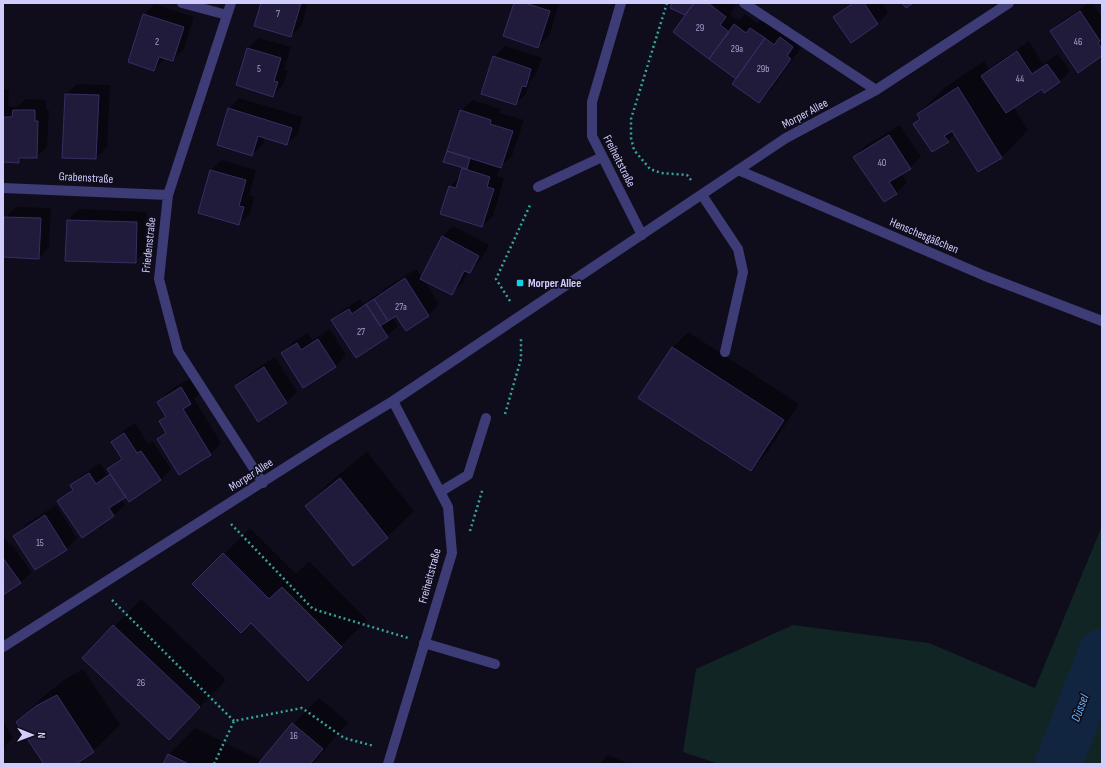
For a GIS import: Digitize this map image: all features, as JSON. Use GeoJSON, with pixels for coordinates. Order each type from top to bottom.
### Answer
{"type":"FeatureCollection","features":[{"type":"Feature","properties":{"kind":"street"},"geometry":{"type":"LineString","coordinates":[[182,3],[227,15]]}},
{"type":"Feature","properties":{"kind":"street","name":"Friedenstraße"},"geometry":{"type":"LineString","coordinates":[[231,3],[168,195],[159,279],[178,351],[263,483]]}},
{"type":"Feature","properties":{"kind":"street","name":"Freiheitstraße"},"geometry":{"type":"LineString","coordinates":[[621,3],[592,102],[592,136],[642,235]]}},
{"type":"Feature","properties":{"kind":"street"},"geometry":{"type":"LineString","coordinates":[[744,3],[876,90]]}},
{"type":"Feature","properties":{"kind":"street","name":"Morper Allee"},"geometry":{"type":"LineString","coordinates":[[3,647],[327,441],[393,401],[738,170],[802,129],[876,90],[1009,3]]}},
{"type":"Feature","properties":{"kind":"street"},"geometry":{"type":"LineString","coordinates":[[538,187],[602,157]]}},
{"type":"Feature","properties":{"kind":"street","name":"Henschesgäßchen"},"geometry":{"type":"LineString","coordinates":[[738,170],[985,276],[1102,322]]}},
{"type":"Feature","properties":{"kind":"street","name":"Grabenstraße"},"geometry":{"type":"LineString","coordinates":[[3,188],[168,195]]}},
{"type":"Feature","properties":{"kind":"street"},"geometry":{"type":"LineString","coordinates":[[702,195],[738,249],[743,272],[725,352]]}},
{"type":"Feature","properties":{"kind":"street","name":"Freiheitstraße"},"geometry":{"type":"LineString","coordinates":[[388,764],[452,553],[448,507],[393,401]]}},
{"type":"Feature","properties":{"kind":"street"},"geometry":{"type":"LineString","coordinates":[[440,492],[468,475],[486,418]]}},
{"type":"Feature","properties":{"kind":"street"},"geometry":{"type":"LineString","coordinates":[[424,643],[495,664]]}},
{"type":"Feature","properties":{"kind":"path"},"geometry":{"type":"LineString","coordinates":[[667,3],[631,119],[631,138],[634,150],[650,169],[661,173],[687,175],[702,195]]}},
{"type":"Feature","properties":{"kind":"path"},"geometry":{"type":"LineString","coordinates":[[503,420],[521,359],[520,317],[496,279],[538,187]]}},
{"type":"Feature","properties":{"kind":"path"},"geometry":{"type":"LineString","coordinates":[[452,553],[469,535],[485,481]]}},
{"type":"Feature","properties":{"kind":"path"},"geometry":{"type":"LineString","coordinates":[[218,511],[313,609],[424,643]]}},
{"type":"Feature","properties":{"kind":"path"},"geometry":{"type":"LineString","coordinates":[[98,586],[234,721]]}},
{"type":"Feature","properties":{"kind":"path"},"geometry":{"type":"LineString","coordinates":[[234,721],[302,708],[344,738],[392,751]]}},
{"type":"Feature","properties":{"kind":"path"},"geometry":{"type":"LineString","coordinates":[[214,764],[234,721]]}},
{"type":"Feature","properties":{"kind":"green space"},"geometry":{"type":"Polygon","coordinates":[[[1102,526],[1102,764],[719,764],[683,752],[696,669],[793,625],[929,643],[1035,688],[1102,526]]]}},
{"type":"Feature","properties":{"kind":"building"},"geometry":{"type":"Polygon","coordinates":[[[261,3],[301,3],[291,37],[254,26],[261,3]]]}},
{"type":"Feature","properties":{"kind":"building"},"geometry":{"type":"Polygon","coordinates":[[[514,3],[525,3],[550,11],[538,48],[503,36],[514,3]]]}},
{"type":"Feature","properties":{"kind":"building"},"geometry":{"type":"Polygon","coordinates":[[[672,3],[694,3],[685,15],[670,8],[672,3]]]}},
{"type":"Feature","properties":{"kind":"building"},"geometry":{"type":"Polygon","coordinates":[[[694,3],[708,3],[726,17],[720,25],[729,32],[709,59],[673,32],[694,3]]]}},
{"type":"Feature","properties":{"kind":"building"},"geometry":{"type":"Polygon","coordinates":[[[853,3],[864,3],[878,24],[851,43],[833,17],[853,3]]]}},
{"type":"Feature","properties":{"kind":"building"},"geometry":{"type":"Polygon","coordinates":[[[902,3],[913,3],[906,8],[902,3]]]}},
{"type":"Feature","properties":{"kind":"building"},"geometry":{"type":"Polygon","coordinates":[[[1080,11],[1100,41],[1098,43],[1102,49],[1102,56],[1078,73],[1050,31],[1080,11]]]}},
{"type":"Feature","properties":{"kind":"building"},"geometry":{"type":"Polygon","coordinates":[[[143,14],[184,27],[173,61],[159,57],[154,71],[128,62],[143,14]]]}},
{"type":"Feature","properties":{"kind":"building"},"geometry":{"type":"Polygon","coordinates":[[[734,24],[746,33],[750,28],[765,38],[736,79],[709,59],[734,24]]]}},
{"type":"Feature","properties":{"kind":"building"},"geometry":{"type":"Polygon","coordinates":[[[780,37],[793,47],[787,56],[791,59],[759,103],[732,84],[765,38],[774,45],[780,37]]]}},
{"type":"Feature","properties":{"kind":"building"},"geometry":{"type":"Polygon","coordinates":[[[247,48],[281,58],[274,81],[278,82],[273,97],[236,85],[247,48]]]}},
{"type":"Feature","properties":{"kind":"building"},"geometry":{"type":"Polygon","coordinates":[[[1017,51],[1032,74],[1047,64],[1060,82],[1044,93],[1042,89],[1006,113],[981,76],[1017,51]]]}},
{"type":"Feature","properties":{"kind":"building"},"geometry":{"type":"Polygon","coordinates":[[[493,56],[531,69],[526,87],[522,86],[516,105],[481,94],[493,56]]]}},
{"type":"Feature","properties":{"kind":"building"},"geometry":{"type":"Polygon","coordinates":[[[958,87],[1002,158],[978,172],[952,131],[944,136],[949,142],[932,152],[913,124],[920,119],[917,114],[958,87]]]}},
{"type":"Feature","properties":{"kind":"building"},"geometry":{"type":"Polygon","coordinates":[[[65,94],[99,95],[96,159],[62,158],[65,94]]]}},
{"type":"Feature","properties":{"kind":"building"},"geometry":{"type":"Polygon","coordinates":[[[228,108],[292,128],[287,145],[258,136],[252,156],[217,145],[228,108]]]}},
{"type":"Feature","properties":{"kind":"building"},"geometry":{"type":"Polygon","coordinates":[[[13,110],[35,110],[35,121],[38,121],[37,158],[19,158],[19,163],[3,162],[3,117],[12,117],[13,110]]]}},
{"type":"Feature","properties":{"kind":"building"},"geometry":{"type":"Polygon","coordinates":[[[460,110],[491,120],[490,124],[513,131],[501,168],[447,151],[460,110]]]}},
{"type":"Feature","properties":{"kind":"building"},"geometry":{"type":"Polygon","coordinates":[[[889,135],[911,169],[889,182],[897,194],[884,202],[853,157],[889,135]]]}},
{"type":"Feature","properties":{"kind":"building"},"geometry":{"type":"Polygon","coordinates":[[[447,151],[470,158],[467,169],[443,162],[447,151]]]}},
{"type":"Feature","properties":{"kind":"building"},"geometry":{"type":"Polygon","coordinates":[[[462,168],[490,177],[487,187],[494,189],[482,227],[440,214],[449,186],[456,188],[462,168]]]}},
{"type":"Feature","properties":{"kind":"building"},"geometry":{"type":"Polygon","coordinates":[[[210,170],[246,180],[239,206],[244,207],[239,225],[198,213],[210,170]]]}},
{"type":"Feature","properties":{"kind":"building"},"geometry":{"type":"Polygon","coordinates":[[[4,217],[41,218],[39,259],[3,257],[4,217]]]}},
{"type":"Feature","properties":{"kind":"building"},"geometry":{"type":"Polygon","coordinates":[[[67,220],[137,222],[136,263],[65,261],[67,220]]]}},
{"type":"Feature","properties":{"kind":"building"},"geometry":{"type":"Polygon","coordinates":[[[442,236],[479,256],[470,273],[464,271],[452,295],[420,279],[442,236]]]}},
{"type":"Feature","properties":{"kind":"building"},"geometry":{"type":"Polygon","coordinates":[[[405,278],[429,316],[406,331],[396,316],[388,321],[374,299],[405,278]]]}},
{"type":"Feature","properties":{"kind":"building"},"geometry":{"type":"Polygon","coordinates":[[[374,299],[388,321],[380,326],[366,304],[374,299]]]}},
{"type":"Feature","properties":{"kind":"building"},"geometry":{"type":"Polygon","coordinates":[[[366,304],[388,337],[356,358],[331,320],[349,309],[352,314],[366,304]]]}},
{"type":"Feature","properties":{"kind":"building"},"geometry":{"type":"Polygon","coordinates":[[[318,339],[336,367],[303,388],[281,353],[297,343],[301,350],[318,339]]]}},
{"type":"Feature","properties":{"kind":"building"},"geometry":{"type":"Polygon","coordinates":[[[672,347],[784,420],[751,471],[638,398],[672,347]]]}},
{"type":"Feature","properties":{"kind":"building"},"geometry":{"type":"Polygon","coordinates":[[[264,367],[287,403],[258,422],[235,386],[264,367]]]}},
{"type":"Feature","properties":{"kind":"building"},"geometry":{"type":"Polygon","coordinates":[[[181,387],[191,404],[183,409],[211,455],[179,475],[157,439],[166,433],[159,421],[166,417],[157,402],[181,387]]]}},
{"type":"Feature","properties":{"kind":"building"},"geometry":{"type":"Polygon","coordinates":[[[124,433],[137,453],[141,451],[161,480],[129,502],[107,469],[122,459],[111,442],[124,433]]]}},
{"type":"Feature","properties":{"kind":"building"},"geometry":{"type":"Polygon","coordinates":[[[89,473],[96,484],[110,474],[126,497],[109,508],[114,516],[82,538],[57,501],[73,490],[70,485],[89,473]]]}},
{"type":"Feature","properties":{"kind":"building"},"geometry":{"type":"Polygon","coordinates":[[[340,478],[388,538],[353,566],[305,506],[340,478]]]}},
{"type":"Feature","properties":{"kind":"building"},"geometry":{"type":"Polygon","coordinates":[[[45,515],[67,550],[35,570],[13,536],[45,515]]]}},
{"type":"Feature","properties":{"kind":"building"},"geometry":{"type":"Polygon","coordinates":[[[223,553],[269,599],[282,587],[342,647],[308,681],[251,623],[241,633],[192,584],[223,553]]]}},
{"type":"Feature","properties":{"kind":"building"},"geometry":{"type":"Polygon","coordinates":[[[3,558],[21,583],[3,595],[3,558]]]}},
{"type":"Feature","properties":{"kind":"building"},"geometry":{"type":"Polygon","coordinates":[[[113,625],[200,707],[169,740],[82,658],[113,625]]]}},
{"type":"Feature","properties":{"kind":"building"},"geometry":{"type":"Polygon","coordinates":[[[57,695],[94,752],[76,764],[44,764],[16,722],[36,706],[57,695]]]}},
{"type":"Feature","properties":{"kind":"building"},"geometry":{"type":"Polygon","coordinates":[[[292,723],[323,749],[310,764],[258,764],[292,723]]]}},
{"type":"Feature","properties":{"kind":"building"},"geometry":{"type":"Polygon","coordinates":[[[168,754],[189,764],[163,764],[168,754]]]}},
{"type":"Feature","properties":{"kind":"waterway","name":"Düssel"},"geometry":{"type":"LineString","coordinates":[[1058,764],[1102,652]]}},
{"type":"Feature","properties":{"kind":"place","name":"Morper Allee"},"geometry":{"type":"Point","coordinates":[520,283]}}]}
